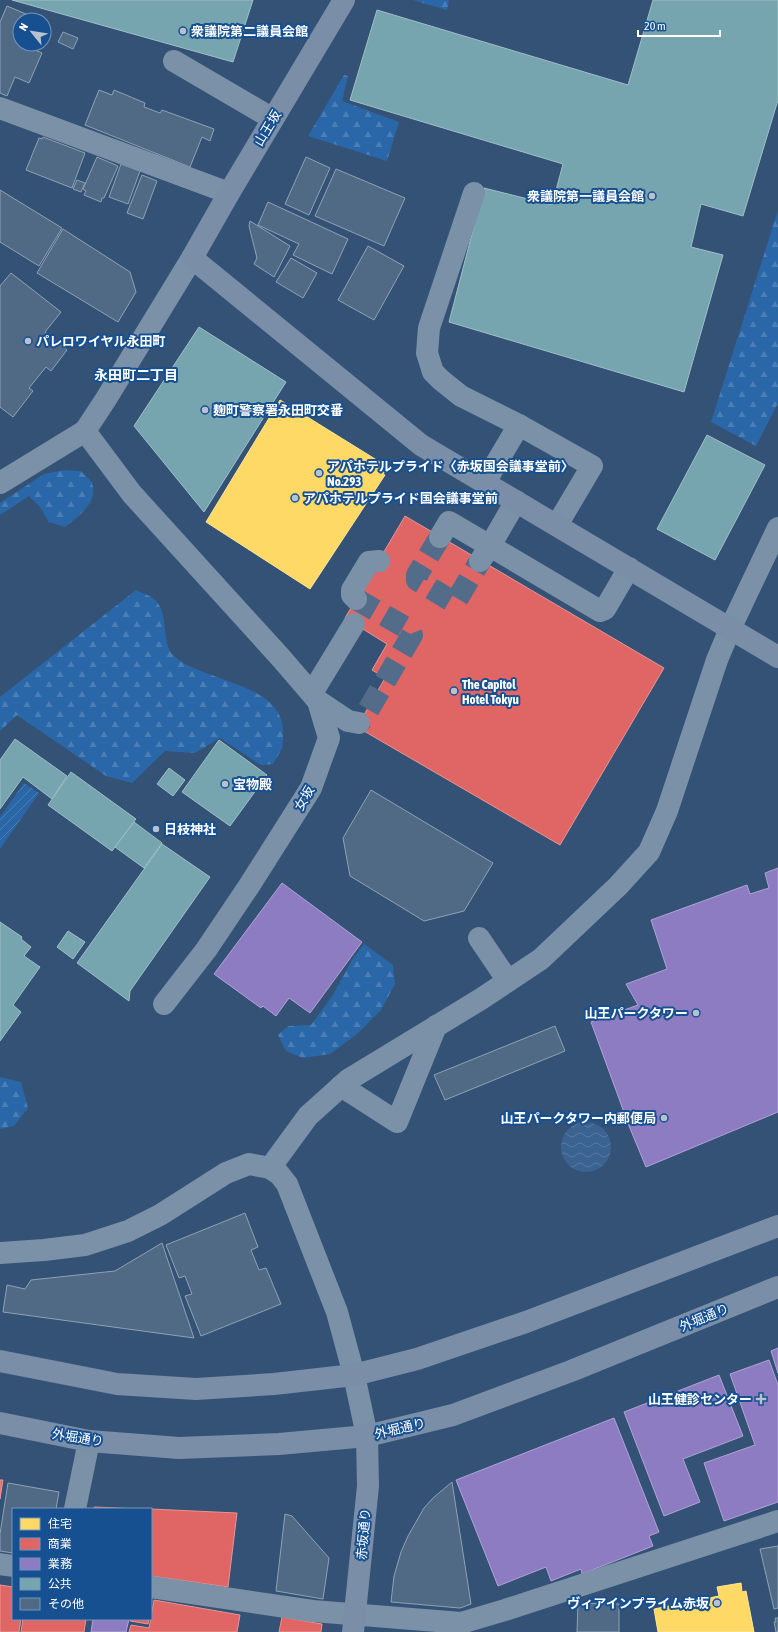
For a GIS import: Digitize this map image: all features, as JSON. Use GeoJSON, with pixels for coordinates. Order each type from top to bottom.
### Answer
{"type":"FeatureCollection","features":[{"type":"Feature","properties":{"kind":"main road","name":"山王坂"},"geometry":{"type":"LineString","coordinates":[[192,258],[344,0]]}},
{"type":"Feature","properties":{"kind":"main road"},"geometry":{"type":"LineString","coordinates":[[192,258],[421,445],[778,657]]}},
{"type":"Feature","properties":{"kind":"main road"},"geometry":{"type":"LineString","coordinates":[[0,1361],[117,1384],[196,1389],[274,1384],[354,1375],[417,1359],[526,1322],[778,1226]]}},
{"type":"Feature","properties":{"kind":"main road","name":"外堀通り"},"geometry":{"type":"LineString","coordinates":[[0,1423],[89,1440],[179,1448],[279,1444],[367,1436],[453,1415],[570,1371],[778,1287]]}},
{"type":"Feature","properties":{"kind":"main road","name":"赤坂通り"},"geometry":{"type":"LineString","coordinates":[[354,1623],[368,1486],[367,1436]]}},
{"type":"Feature","properties":{"kind":"street"},"geometry":{"type":"LineString","coordinates":[[174,61],[273,119]]}},
{"type":"Feature","properties":{"kind":"street"},"geometry":{"type":"LineString","coordinates":[[0,108],[229,193]]}},
{"type":"Feature","properties":{"kind":"street"},"geometry":{"type":"LineString","coordinates":[[474,193],[429,328],[427,353],[433,372],[461,396],[519,425],[592,466],[557,525]]}},
{"type":"Feature","properties":{"kind":"street"},"geometry":{"type":"LineString","coordinates":[[0,483],[85,430],[106,399],[192,258]]}},
{"type":"Feature","properties":{"kind":"street"},"geometry":{"type":"LineString","coordinates":[[485,482],[519,425]]}},
{"type":"Feature","properties":{"kind":"street"},"geometry":{"type":"LineString","coordinates":[[85,430],[132,494],[315,697],[348,721],[359,723]]}},
{"type":"Feature","properties":{"kind":"street"},"geometry":{"type":"LineString","coordinates":[[485,554],[516,501]]}},
{"type":"Feature","properties":{"kind":"street"},"geometry":{"type":"LineString","coordinates":[[440,537],[449,522],[485,554],[600,611],[605,610],[629,568]]}},
{"type":"Feature","properties":{"kind":"street"},"geometry":{"type":"LineString","coordinates":[[270,1168],[308,1116],[348,1080],[541,959],[618,886],[649,852],[667,811],[717,660],[730,628],[778,528]]}},
{"type":"Feature","properties":{"kind":"street"},"geometry":{"type":"LineString","coordinates":[[356,599],[352,595],[352,590],[369,562],[379,561]]}},
{"type":"Feature","properties":{"kind":"street"},"geometry":{"type":"LineString","coordinates":[[315,697],[354,624]]}},
{"type":"Feature","properties":{"kind":"street","name":"女坂"},"geometry":{"type":"LineString","coordinates":[[164,1004],[206,950],[249,886],[311,788],[329,738],[315,697]]}},
{"type":"Feature","properties":{"kind":"street"},"geometry":{"type":"LineString","coordinates":[[479,938],[508,981]]}},
{"type":"Feature","properties":{"kind":"street"},"geometry":{"type":"LineString","coordinates":[[341,1086],[397,1122],[436,1026]]}},
{"type":"Feature","properties":{"kind":"street"},"geometry":{"type":"LineString","coordinates":[[0,1253],[85,1245],[128,1231],[153,1218],[226,1173],[248,1164],[270,1168],[279,1174],[287,1184],[337,1312],[354,1375],[367,1436]]}},
{"type":"Feature","properties":{"kind":"street"},"geometry":{"type":"LineString","coordinates":[[75,1508],[89,1440]]}},
{"type":"Feature","properties":{"kind":"street"},"geometry":{"type":"LineString","coordinates":[[152,1587],[313,1611],[354,1623],[461,1623],[513,1608],[778,1521]]}},
{"type":"Feature","properties":{"kind":"street"},"geometry":{"type":"LineString","coordinates":[[0,1564],[12,1566]]}},
{"type":"Feature","properties":{"kind":"green space"},"geometry":{"type":"Polygon","coordinates":[[[413,0],[449,0],[447,10],[413,0]]]}},
{"type":"Feature","properties":{"kind":"green space"},"geometry":{"type":"Polygon","coordinates":[[[344,75],[348,76],[342,101],[399,122],[387,161],[308,136],[344,75]]]}},
{"type":"Feature","properties":{"kind":"green space"},"geometry":{"type":"Polygon","coordinates":[[[778,210],[778,403],[756,446],[711,422],[778,210]]]}},
{"type":"Feature","properties":{"kind":"green space"},"geometry":{"type":"Polygon","coordinates":[[[64,470],[81,471],[92,483],[93,490],[93,496],[90,503],[76,519],[65,527],[49,522],[40,507],[29,496],[0,515],[0,503],[44,474],[64,470]]]}},
{"type":"Feature","properties":{"kind":"green space"},"geometry":{"type":"Polygon","coordinates":[[[136,590],[151,597],[160,606],[164,620],[167,644],[174,656],[187,665],[257,693],[271,703],[280,716],[283,733],[282,748],[273,764],[261,765],[220,738],[195,753],[165,751],[132,783],[106,776],[17,715],[0,731],[0,697],[136,590]]]}},
{"type":"Feature","properties":{"kind":"green space"},"geometry":{"type":"Polygon","coordinates":[[[24,783],[39,793],[0,849],[0,817],[24,783]]]}},
{"type":"Feature","properties":{"kind":"green space"},"geometry":{"type":"Polygon","coordinates":[[[364,944],[393,965],[395,984],[381,1010],[357,1034],[330,1054],[303,1058],[286,1051],[278,1035],[288,1026],[311,1025],[333,995],[352,960],[364,944]]]}},
{"type":"Feature","properties":{"kind":"green space"},"geometry":{"type":"Polygon","coordinates":[[[0,1077],[21,1082],[28,1108],[14,1126],[0,1129],[0,1077]]]}},
{"type":"Feature","properties":{"kind":"water"},"geometry":{"type":"Polygon","coordinates":[[[586,1122],[595,1124],[604,1129],[609,1138],[611,1147],[609,1156],[604,1165],[595,1170],[586,1172],[577,1170],[568,1165],[563,1156],[561,1147],[563,1138],[568,1129],[577,1124],[586,1122]]]}},
{"type":"Feature","properties":{"kind":"building: 住宅","name":"アパホテルプライド国会議事堂前"},"geometry":{"type":"Polygon","coordinates":[[[280,400],[388,467],[383,474],[385,475],[310,589],[206,522],[280,400]]]}},
{"type":"Feature","properties":{"kind":"building: 住宅","name":"ヴィアインプライム赤坂"},"geometry":{"type":"Polygon","coordinates":[[[741,1583],[742,1592],[746,1591],[754,1632],[658,1632],[654,1609],[719,1596],[717,1587],[741,1583]]]}},
{"type":"Feature","properties":{"kind":"building: 商業"},"geometry":{"type":"Polygon","coordinates":[[[405,516],[664,668],[560,845],[357,727],[385,678],[372,670],[387,644],[345,618],[405,516]]]}},
{"type":"Feature","properties":{"kind":"building: 商業"},"geometry":{"type":"Polygon","coordinates":[[[0,1480],[3,1480],[0,1499],[0,1480]]]}},
{"type":"Feature","properties":{"kind":"building: 商業"},"geometry":{"type":"Polygon","coordinates":[[[94,1507],[117,1508],[94,1508],[94,1507]]]}},
{"type":"Feature","properties":{"kind":"building: 商業"},"geometry":{"type":"Polygon","coordinates":[[[152,1509],[237,1513],[228,1587],[152,1576],[152,1509]]]}},
{"type":"Feature","properties":{"kind":"building: 商業"},"geometry":{"type":"Polygon","coordinates":[[[0,1585],[12,1587],[12,1620],[21,1620],[19,1632],[0,1632],[0,1585]]]}},
{"type":"Feature","properties":{"kind":"building: 商業"},"geometry":{"type":"Polygon","coordinates":[[[154,1600],[240,1615],[237,1632],[129,1632],[131,1625],[149,1628],[150,1620],[152,1620],[154,1600]]]}},
{"type":"Feature","properties":{"kind":"building: 商業"},"geometry":{"type":"Polygon","coordinates":[[[282,1617],[322,1624],[321,1632],[279,1632],[282,1617]]]}},
{"type":"Feature","properties":{"kind":"building: 商業"},"geometry":{"type":"Polygon","coordinates":[[[23,1620],[86,1620],[84,1632],[21,1632],[23,1620]]]}},
{"type":"Feature","properties":{"kind":"building: 商業"},"geometry":{"type":"Polygon","coordinates":[[[130,1620],[149,1620],[148,1624],[130,1620]]]}},
{"type":"Feature","properties":{"kind":"building: 業務","name":"山王パークタワー"},"geometry":{"type":"Polygon","coordinates":[[[778,868],[778,1112],[646,1167],[629,1126],[591,1022],[638,1005],[626,984],[667,969],[651,920],[747,885],[750,894],[769,888],[765,873],[778,868]]]}},
{"type":"Feature","properties":{"kind":"building: 業務"},"geometry":{"type":"Polygon","coordinates":[[[282,883],[362,942],[310,1013],[289,998],[276,1016],[263,1006],[261,1008],[214,974],[282,883]]]}},
{"type":"Feature","properties":{"kind":"building: 業務"},"geometry":{"type":"Polygon","coordinates":[[[778,1348],[778,1373],[771,1351],[778,1348]]]}},
{"type":"Feature","properties":{"kind":"building: 業務"},"geometry":{"type":"Polygon","coordinates":[[[769,1360],[778,1385],[778,1502],[724,1521],[704,1463],[755,1445],[730,1374],[769,1360]]]}},
{"type":"Feature","properties":{"kind":"building: 業務"},"geometry":{"type":"Polygon","coordinates":[[[719,1375],[743,1436],[683,1459],[700,1502],[664,1516],[624,1412],[719,1375]]]}},
{"type":"Feature","properties":{"kind":"building: 業務"},"geometry":{"type":"Polygon","coordinates":[[[614,1418],[659,1532],[649,1536],[653,1546],[582,1574],[581,1569],[551,1581],[546,1567],[498,1586],[456,1480],[614,1418]]]}},
{"type":"Feature","properties":{"kind":"building: 業務"},"geometry":{"type":"Polygon","coordinates":[[[93,1620],[129,1620],[126,1632],[91,1632],[93,1620]]]}},
{"type":"Feature","properties":{"kind":"building: 公共","name":"衆議院第二議員会館"},"geometry":{"type":"Polygon","coordinates":[[[12,0],[253,0],[233,62],[12,0]]]}},
{"type":"Feature","properties":{"kind":"building: 公共","name":"衆議院第一議員会館"},"geometry":{"type":"Polygon","coordinates":[[[653,0],[778,0],[778,100],[743,216],[701,204],[691,247],[723,255],[684,392],[449,322],[484,188],[552,205],[563,164],[350,100],[377,10],[628,85],[653,0]]]}},
{"type":"Feature","properties":{"kind":"building: 公共"},"geometry":{"type":"Polygon","coordinates":[[[199,327],[286,382],[204,512],[134,426],[199,327]]]}},
{"type":"Feature","properties":{"kind":"building: 公共"},"geometry":{"type":"Polygon","coordinates":[[[707,435],[765,465],[715,560],[657,529],[707,435]]]}},
{"type":"Feature","properties":{"kind":"building: 公共"},"geometry":{"type":"Polygon","coordinates":[[[15,739],[67,776],[52,799],[23,777],[0,809],[0,760],[15,739]]]}},
{"type":"Feature","properties":{"kind":"building: 公共","name":"宝物殿"},"geometry":{"type":"Polygon","coordinates":[[[219,740],[267,775],[230,826],[182,792],[219,740]]]}},
{"type":"Feature","properties":{"kind":"building: 公共"},"geometry":{"type":"Polygon","coordinates":[[[169,768],[185,780],[173,796],[157,784],[169,768]]]}},
{"type":"Feature","properties":{"kind":"building: 公共"},"geometry":{"type":"Polygon","coordinates":[[[71,772],[136,819],[112,851],[48,805],[71,772]]]}},
{"type":"Feature","properties":{"kind":"building: 公共"},"geometry":{"type":"Polygon","coordinates":[[[134,822],[162,843],[144,868],[115,847],[134,822]]]}},
{"type":"Feature","properties":{"kind":"building: 公共"},"geometry":{"type":"Polygon","coordinates":[[[162,844],[210,877],[130,991],[129,1001],[77,963],[162,844]]]}},
{"type":"Feature","properties":{"kind":"building: 公共"},"geometry":{"type":"Polygon","coordinates":[[[0,922],[22,937],[21,939],[31,947],[24,956],[40,967],[13,1005],[21,1012],[0,1041],[0,922]]]}},
{"type":"Feature","properties":{"kind":"building: 公共"},"geometry":{"type":"Polygon","coordinates":[[[68,931],[85,942],[73,959],[57,947],[68,931]]]}},
{"type":"Feature","properties":{"kind":"building: その他"},"geometry":{"type":"Polygon","coordinates":[[[7,6],[21,12],[12,12],[12,52],[42,53],[29,83],[15,77],[7,96],[0,93],[0,22],[7,6]]]}},
{"type":"Feature","properties":{"kind":"building: その他"},"geometry":{"type":"Polygon","coordinates":[[[63,32],[78,38],[73,49],[58,42],[63,32]]]}},
{"type":"Feature","properties":{"kind":"building: その他"},"geometry":{"type":"Polygon","coordinates":[[[99,90],[112,95],[114,90],[145,103],[144,107],[160,113],[162,110],[214,129],[210,141],[202,137],[190,167],[85,125],[99,90]]]}},
{"type":"Feature","properties":{"kind":"building: その他"},"geometry":{"type":"Polygon","coordinates":[[[43,137],[85,153],[72,188],[26,170],[39,138],[42,139],[43,137]]]}},
{"type":"Feature","properties":{"kind":"building: その他"},"geometry":{"type":"Polygon","coordinates":[[[97,157],[118,166],[101,202],[84,195],[86,191],[83,189],[97,157]]]}},
{"type":"Feature","properties":{"kind":"building: その他"},"geometry":{"type":"Polygon","coordinates":[[[306,157],[330,168],[309,215],[285,204],[306,157]]]}},
{"type":"Feature","properties":{"kind":"building: その他"},"geometry":{"type":"Polygon","coordinates":[[[121,164],[140,171],[128,204],[109,197],[121,164]]]}},
{"type":"Feature","properties":{"kind":"building: その他"},"geometry":{"type":"Polygon","coordinates":[[[336,169],[405,198],[384,246],[315,216],[336,169]]]}},
{"type":"Feature","properties":{"kind":"building: その他"},"geometry":{"type":"Polygon","coordinates":[[[142,175],[157,181],[143,219],[127,213],[142,175]]]}},
{"type":"Feature","properties":{"kind":"building: その他"},"geometry":{"type":"Polygon","coordinates":[[[77,180],[85,183],[81,192],[73,189],[77,180]]]}},
{"type":"Feature","properties":{"kind":"building: その他"},"geometry":{"type":"Polygon","coordinates":[[[0,190],[62,228],[39,266],[0,242],[0,190]]]}},
{"type":"Feature","properties":{"kind":"building: その他"},"geometry":{"type":"Polygon","coordinates":[[[268,202],[348,239],[332,274],[293,255],[299,244],[258,225],[268,202]]]}},
{"type":"Feature","properties":{"kind":"building: その他"},"geometry":{"type":"Polygon","coordinates":[[[250,221],[290,246],[274,277],[254,264],[257,258],[249,226],[250,221]]]}},
{"type":"Feature","properties":{"kind":"building: その他"},"geometry":{"type":"Polygon","coordinates":[[[63,229],[130,272],[136,292],[118,322],[37,273],[63,229]]]}},
{"type":"Feature","properties":{"kind":"building: その他"},"geometry":{"type":"Polygon","coordinates":[[[368,246],[404,266],[374,320],[338,300],[368,246]]]}},
{"type":"Feature","properties":{"kind":"building: その他"},"geometry":{"type":"Polygon","coordinates":[[[291,258],[317,273],[303,298],[276,282],[291,258]]]}},
{"type":"Feature","properties":{"kind":"building: その他","name":"パレロワイヤル永田町"},"geometry":{"type":"Polygon","coordinates":[[[11,273],[61,312],[45,332],[67,350],[51,371],[46,367],[29,388],[33,391],[13,417],[0,407],[0,286],[11,273]]]}},
{"type":"Feature","properties":{"kind":"building: その他"},"geometry":{"type":"Polygon","coordinates":[[[371,790],[493,863],[464,911],[424,921],[350,876],[343,838],[371,790]]]}},
{"type":"Feature","properties":{"kind":"building: その他"},"geometry":{"type":"Polygon","coordinates":[[[555,1026],[565,1051],[445,1100],[434,1075],[555,1026]]]}},
{"type":"Feature","properties":{"kind":"building: その他"},"geometry":{"type":"Polygon","coordinates":[[[245,1213],[258,1247],[251,1250],[259,1270],[266,1268],[281,1304],[201,1336],[185,1296],[192,1294],[185,1276],[179,1278],[166,1245],[245,1213]]]}},
{"type":"Feature","properties":{"kind":"building: その他"},"geometry":{"type":"Polygon","coordinates":[[[162,1243],[194,1338],[3,1312],[7,1285],[25,1289],[31,1280],[115,1271],[162,1243]]]}},
{"type":"Feature","properties":{"kind":"building: その他"},"geometry":{"type":"Polygon","coordinates":[[[452,1482],[471,1604],[460,1608],[391,1602],[394,1576],[401,1552],[408,1536],[424,1508],[433,1498],[452,1482]]]}},
{"type":"Feature","properties":{"kind":"building: その他"},"geometry":{"type":"Polygon","coordinates":[[[8,1483],[59,1492],[56,1508],[12,1508],[12,1553],[0,1551],[0,1534],[8,1483]]]}},
{"type":"Feature","properties":{"kind":"building: その他"},"geometry":{"type":"Polygon","coordinates":[[[285,1514],[292,1516],[329,1558],[323,1599],[276,1591],[285,1514]]]}},
{"type":"Feature","properties":{"kind":"building: その他"},"geometry":{"type":"Polygon","coordinates":[[[778,1546],[778,1608],[774,1609],[760,1549],[778,1546]]]}},
{"type":"Feature","properties":{"kind":"building: その他"},"geometry":{"type":"Polygon","coordinates":[[[578,1603],[619,1604],[619,1632],[577,1632],[578,1603]]]}},
{"type":"Feature","properties":{"kind":"building: その他"},"geometry":{"type":"Polygon","coordinates":[[[775,1618],[778,1618],[778,1632],[776,1632],[774,1622],[776,1622],[775,1618]]]}},
{"type":"Feature","properties":{"kind":"tunnel"},"geometry":{"type":"LineString","coordinates":[[440,537],[417,575],[417,580],[455,603],[480,561]]}},
{"type":"Feature","properties":{"kind":"tunnel"},"geometry":{"type":"LineString","coordinates":[[356,599],[410,630],[412,635],[363,719],[359,723]]}},
{"type":"Feature","properties":{"kind":"place","name":"衆議院第二議員会館"},"geometry":{"type":"Point","coordinates":[183,31]}},
{"type":"Feature","properties":{"kind":"place","name":"衆議院第一議員会館"},"geometry":{"type":"Point","coordinates":[652,196]}},
{"type":"Feature","properties":{"kind":"place","name":"パレロワイヤル永田町"},"geometry":{"type":"Point","coordinates":[28,341]}},
{"type":"Feature","properties":{"kind":"place","name":"麹町警察署永田町交番"},"geometry":{"type":"Point","coordinates":[205,410]}},
{"type":"Feature","properties":{"kind":"place","name":"アパホテルプライド〈赤坂国会議事堂前〉 No.293"},"geometry":{"type":"Point","coordinates":[319,473]}},
{"type":"Feature","properties":{"kind":"place","name":"アパホテルプライド国会議事堂前"},"geometry":{"type":"Point","coordinates":[295,498]}},
{"type":"Feature","properties":{"kind":"place","name":"The Capitol Hotel Tokyu"},"geometry":{"type":"Point","coordinates":[454,691]}},
{"type":"Feature","properties":{"kind":"place","name":"宝物殿"},"geometry":{"type":"Point","coordinates":[225,784]}},
{"type":"Feature","properties":{"kind":"place","name":"日枝神社"},"geometry":{"type":"Point","coordinates":[156,829]}},
{"type":"Feature","properties":{"kind":"place","name":"山王パークタワー"},"geometry":{"type":"Point","coordinates":[696,1013]}},
{"type":"Feature","properties":{"kind":"place","name":"山王パークタワー内郵便局"},"geometry":{"type":"Point","coordinates":[664,1118]}},
{"type":"Feature","properties":{"kind":"place","name":"山王健診センター"},"geometry":{"type":"Point","coordinates":[761,1399]}},
{"type":"Feature","properties":{"kind":"place","name":"ヴィアインプライム赤坂"},"geometry":{"type":"Point","coordinates":[717,1603]}},
{"type":"Feature","properties":{"kind":"district","name":"永田町二丁目"},"geometry":{"type":"Point","coordinates":[136,375]}}]}
